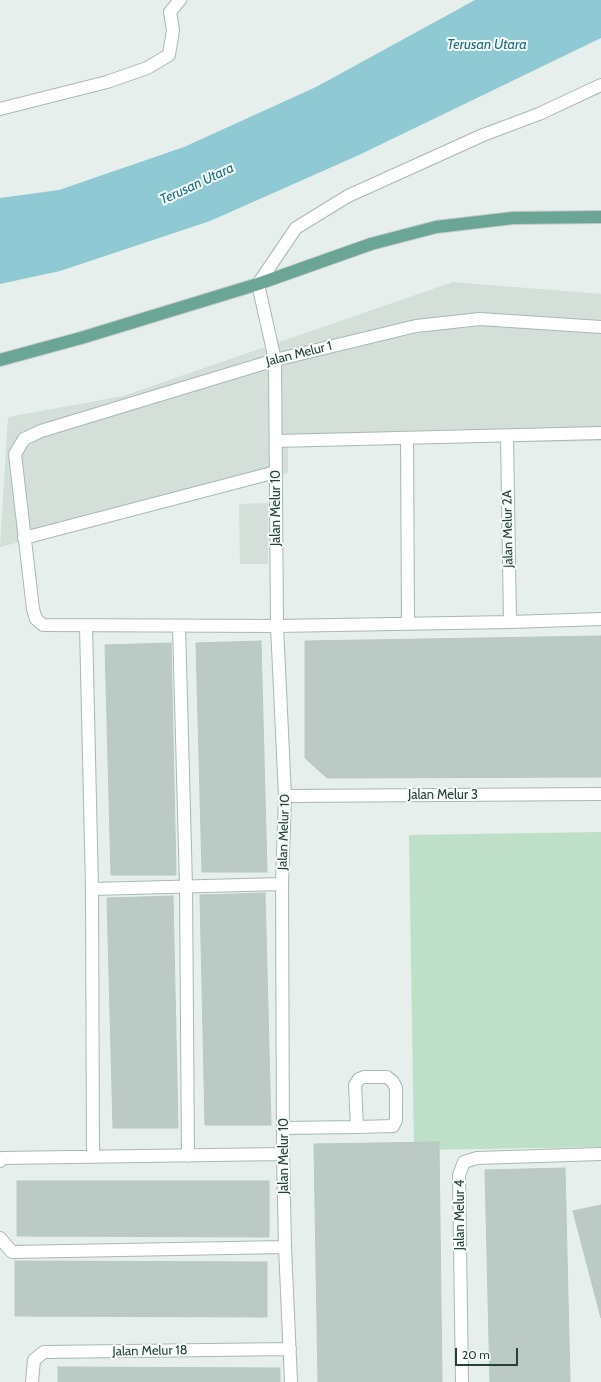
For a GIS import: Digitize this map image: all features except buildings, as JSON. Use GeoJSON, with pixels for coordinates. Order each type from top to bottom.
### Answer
{"type":"FeatureCollection","features":[{"type":"Feature","properties":{"kind":"main road"},"geometry":{"type":"LineString","coordinates":[[0,360],[81,338],[258,284],[371,244],[436,228],[513,218],[601,217]]}},
{"type":"Feature","properties":{"kind":"street"},"geometry":{"type":"LineString","coordinates":[[0,109],[107,82],[147,68],[169,55],[173,30],[170,12],[180,0]]}},
{"type":"Feature","properties":{"kind":"street"},"geometry":{"type":"LineString","coordinates":[[258,284],[296,228],[348,196],[483,135],[539,114],[601,86]]}},
{"type":"Feature","properties":{"kind":"street","name":"Jalan Melur 10"},"geometry":{"type":"LineString","coordinates":[[258,284],[275,360],[277,626],[285,796],[282,884],[283,1154],[285,1247],[291,1382]]}},
{"type":"Feature","properties":{"kind":"street","name":"Jalan Melur 1"},"geometry":{"type":"LineString","coordinates":[[24,538],[16,454],[24,439],[41,431],[275,360],[416,326],[480,319],[601,327]]}},
{"type":"Feature","properties":{"kind":"street"},"geometry":{"type":"LineString","coordinates":[[276,441],[601,433]]}},
{"type":"Feature","properties":{"kind":"street","name":"Jalan Melur 2A"},"geometry":{"type":"LineString","coordinates":[[507,436],[510,622]]}},
{"type":"Feature","properties":{"kind":"street"},"geometry":{"type":"LineString","coordinates":[[406,438],[408,623]]}},
{"type":"Feature","properties":{"kind":"street"},"geometry":{"type":"LineString","coordinates":[[276,472],[24,538],[33,610],[36,619],[43,625],[277,626],[601,619]]}},
{"type":"Feature","properties":{"kind":"street"},"geometry":{"type":"LineString","coordinates":[[86,626],[92,888],[93,1157]]}},
{"type":"Feature","properties":{"kind":"street"},"geometry":{"type":"LineString","coordinates":[[179,626],[186,886],[188,1156]]}},
{"type":"Feature","properties":{"kind":"street","name":"Jalan Melur 3"},"geometry":{"type":"LineString","coordinates":[[285,796],[601,794]]}},
{"type":"Feature","properties":{"kind":"street"},"geometry":{"type":"LineString","coordinates":[[92,888],[282,884]]}},
{"type":"Feature","properties":{"kind":"street"},"geometry":{"type":"LineString","coordinates":[[284,1128],[358,1127],[393,1126],[396,1088],[393,1082],[387,1077],[364,1077],[358,1079],[355,1085],[358,1127]]}},
{"type":"Feature","properties":{"kind":"street"},"geometry":{"type":"LineString","coordinates":[[1,1160],[283,1154]]}},
{"type":"Feature","properties":{"kind":"street","name":"Jalan Melur 4"},"geometry":{"type":"LineString","coordinates":[[462,1382],[459,1175],[464,1162],[477,1158],[601,1154]]}},
{"type":"Feature","properties":{"kind":"street"},"geometry":{"type":"LineString","coordinates":[[0,1238],[12,1252],[285,1247]]}},
{"type":"Feature","properties":{"kind":"street","name":"Jalan Melur 18"},"geometry":{"type":"LineString","coordinates":[[32,1382],[34,1360],[44,1352],[290,1349]]}},
{"type":"Feature","properties":{"kind":"shaded area"},"geometry":{"type":"Polygon","coordinates":[[[453,282],[601,294],[601,441],[288,446],[288,473],[0,547],[8,417],[123,396],[453,282]]]}},
{"type":"Feature","properties":{"kind":"shaded area"},"geometry":{"type":"Polygon","coordinates":[[[268,503],[268,564],[240,564],[239,504],[268,503]]]}},
{"type":"Feature","properties":{"kind":"green space"},"geometry":{"type":"Polygon","coordinates":[[[601,832],[601,1147],[414,1150],[409,835],[601,832]]]}},
{"type":"Feature","properties":{"kind":"water","name":"Terusan Utara"},"geometry":{"type":"Polygon","coordinates":[[[475,0],[601,0],[601,38],[359,155],[210,221],[60,271],[0,284],[0,198],[59,190],[184,147],[316,87],[475,0]]]}}]}
